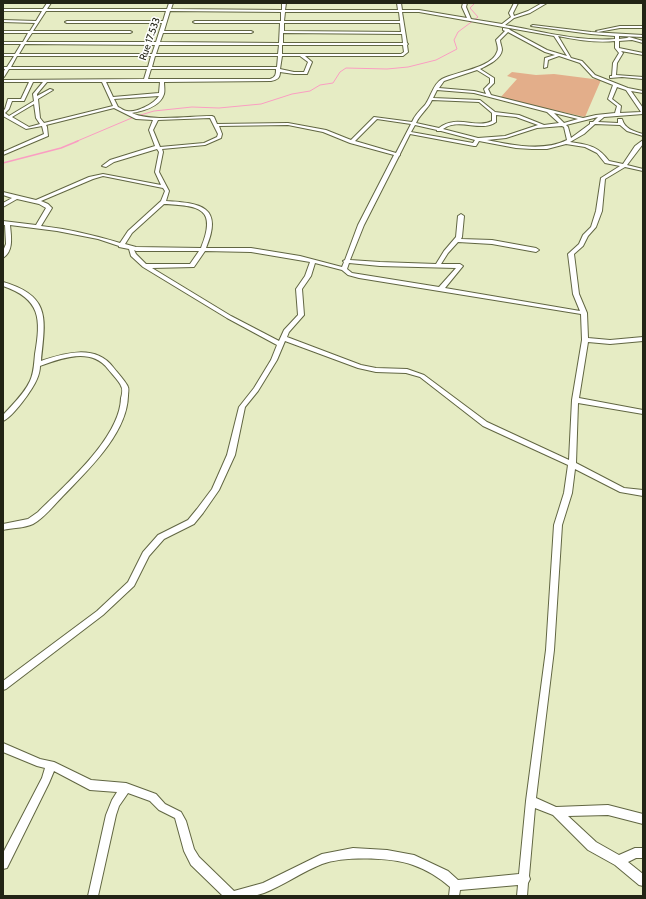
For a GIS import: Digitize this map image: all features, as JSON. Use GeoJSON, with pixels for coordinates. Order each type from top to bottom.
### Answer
{"type":"FeatureCollection","features":[{"type":"Feature","properties":{"kind":"street"},"geometry":{"type":"LineString","coordinates":[[3,76],[6,68],[24,43],[49,3]]}},
{"type":"Feature","properties":{"kind":"street","name":"Rue 17.533"},"geometry":{"type":"LineString","coordinates":[[145,81],[170,3]]}},
{"type":"Feature","properties":{"kind":"street"},"geometry":{"type":"LineString","coordinates":[[3,81],[249,81],[274,79],[277,77],[284,3]]}},
{"type":"Feature","properties":{"kind":"street"},"geometry":{"type":"LineString","coordinates":[[370,3],[371,11]]}},
{"type":"Feature","properties":{"kind":"street"},"geometry":{"type":"LineString","coordinates":[[3,55],[402,55],[406,52],[406,44],[399,3]]}},
{"type":"Feature","properties":{"kind":"street"},"geometry":{"type":"LineString","coordinates":[[465,3],[464,7],[470,20]]}},
{"type":"Feature","properties":{"kind":"street"},"geometry":{"type":"LineString","coordinates":[[513,17],[511,13],[516,3]]}},
{"type":"Feature","properties":{"kind":"street"},"geometry":{"type":"LineString","coordinates":[[344,269],[346,260],[361,225],[410,133],[417,116],[428,104],[436,89],[443,80],[477,68],[497,58],[500,51],[498,40],[513,17],[528,12],[545,3]]}},
{"type":"Feature","properties":{"kind":"street"},"geometry":{"type":"LineString","coordinates":[[3,10],[284,10],[428,12],[556,36],[605,41],[631,38]]}},
{"type":"Feature","properties":{"kind":"street"},"geometry":{"type":"LineString","coordinates":[[61,32],[72,11]]}},
{"type":"Feature","properties":{"kind":"street"},"geometry":{"type":"LineString","coordinates":[[191,32],[197,11]]}},
{"type":"Feature","properties":{"kind":"street"},"geometry":{"type":"LineString","coordinates":[[3,22],[37,22]]}},
{"type":"Feature","properties":{"kind":"street"},"geometry":{"type":"LineString","coordinates":[[66,22],[164,22]]}},
{"type":"Feature","properties":{"kind":"street"},"geometry":{"type":"LineString","coordinates":[[125,44],[135,22]]}},
{"type":"Feature","properties":{"kind":"street"},"geometry":{"type":"LineString","coordinates":[[195,22],[402,22]]}},
{"type":"Feature","properties":{"kind":"street"},"geometry":{"type":"LineString","coordinates":[[251,43],[253,22]]}},
{"type":"Feature","properties":{"kind":"street"},"geometry":{"type":"LineString","coordinates":[[495,24],[506,27],[557,56],[584,64],[594,76],[627,89],[643,92]]}},
{"type":"Feature","properties":{"kind":"street"},"geometry":{"type":"LineString","coordinates":[[506,27],[532,26],[594,34],[643,36]]}},
{"type":"Feature","properties":{"kind":"street"},"geometry":{"type":"LineString","coordinates":[[594,34],[598,31],[608,29],[642,28]]}},
{"type":"Feature","properties":{"kind":"street"},"geometry":{"type":"LineString","coordinates":[[3,32],[130,32]]}},
{"type":"Feature","properties":{"kind":"street"},"geometry":{"type":"LineString","coordinates":[[161,32],[251,32]]}},
{"type":"Feature","properties":{"kind":"street"},"geometry":{"type":"LineString","coordinates":[[282,32],[403,33]]}},
{"type":"Feature","properties":{"kind":"street"},"geometry":{"type":"LineString","coordinates":[[574,38],[576,32]]}},
{"type":"Feature","properties":{"kind":"street"},"geometry":{"type":"LineString","coordinates":[[619,35],[642,41]]}},
{"type":"Feature","properties":{"kind":"street"},"geometry":{"type":"LineString","coordinates":[[614,76],[615,63],[621,53],[618,50],[619,35]]}},
{"type":"Feature","properties":{"kind":"street"},"geometry":{"type":"LineString","coordinates":[[556,36],[560,44],[567,50],[570,59]]}},
{"type":"Feature","properties":{"kind":"street"},"geometry":{"type":"LineString","coordinates":[[3,43],[406,44]]}},
{"type":"Feature","properties":{"kind":"street"},"geometry":{"type":"LineString","coordinates":[[618,50],[643,54]]}},
{"type":"Feature","properties":{"kind":"street"},"geometry":{"type":"LineString","coordinates":[[53,68],[60,56]]}},
{"type":"Feature","properties":{"kind":"street"},"geometry":{"type":"LineString","coordinates":[[6,68],[278,69],[294,73],[306,73],[310,62],[301,56]]}},
{"type":"Feature","properties":{"kind":"street"},"geometry":{"type":"LineString","coordinates":[[545,67],[546,59],[557,56]]}},
{"type":"Feature","properties":{"kind":"street"},"geometry":{"type":"LineString","coordinates":[[477,68],[492,78],[492,83],[486,89],[489,96]]}},
{"type":"Feature","properties":{"kind":"street"},"geometry":{"type":"LineString","coordinates":[[606,80],[614,76],[643,78]]}},
{"type":"Feature","properties":{"kind":"street"},"geometry":{"type":"LineString","coordinates":[[32,81],[22,100],[10,100],[7,109],[3,114],[10,117],[16,123],[28,128],[115,107],[128,113],[132,117],[138,118],[156,119],[212,117],[217,125],[220,136],[205,144],[159,148],[112,161],[104,166]]}},
{"type":"Feature","properties":{"kind":"street"},"geometry":{"type":"LineString","coordinates":[[3,154],[45,136],[47,133],[43,124],[38,118],[36,99],[36,92],[46,81]]}},
{"type":"Feature","properties":{"kind":"street"},"geometry":{"type":"LineString","coordinates":[[104,81],[115,107]]}},
{"type":"Feature","properties":{"kind":"street"},"geometry":{"type":"LineString","coordinates":[[128,113],[151,106],[158,101],[162,94],[162,81]]}},
{"type":"Feature","properties":{"kind":"street"},"geometry":{"type":"LineString","coordinates":[[616,84],[610,99],[619,106],[618,114],[620,124]]}},
{"type":"Feature","properties":{"kind":"street"},"geometry":{"type":"LineString","coordinates":[[436,89],[467,91],[583,119]]}},
{"type":"Feature","properties":{"kind":"street"},"geometry":{"type":"LineString","coordinates":[[627,89],[643,112]]}},
{"type":"Feature","properties":{"kind":"street"},"geometry":{"type":"LineString","coordinates":[[10,117],[51,90]]}},
{"type":"Feature","properties":{"kind":"street"},"geometry":{"type":"LineString","coordinates":[[112,98],[162,94]]}},
{"type":"Feature","properties":{"kind":"street"},"geometry":{"type":"LineString","coordinates":[[431,98],[480,102],[494,113],[517,116],[543,126]]}},
{"type":"Feature","properties":{"kind":"street"},"geometry":{"type":"LineString","coordinates":[[548,110],[569,130],[568,142]]}},
{"type":"Feature","properties":{"kind":"street"},"geometry":{"type":"LineString","coordinates":[[478,139],[506,137],[543,126],[564,124],[583,119],[643,112]]}},
{"type":"Feature","properties":{"kind":"street"},"geometry":{"type":"LineString","coordinates":[[435,138],[439,129],[457,122],[490,124],[494,122],[494,113]]}},
{"type":"Feature","properties":{"kind":"street"},"geometry":{"type":"LineString","coordinates":[[352,142],[376,118],[439,129],[478,139],[538,149],[568,142],[602,116]]}},
{"type":"Feature","properties":{"kind":"street"},"geometry":{"type":"LineString","coordinates":[[121,246],[130,232],[163,202],[166,194],[165,187],[157,172],[161,152],[151,130],[156,119]]}},
{"type":"Feature","properties":{"kind":"street"},"geometry":{"type":"LineString","coordinates":[[574,122],[620,124],[629,130],[643,135]]}},
{"type":"Feature","properties":{"kind":"street"},"geometry":{"type":"LineString","coordinates":[[217,125],[282,124],[324,131],[352,142],[398,155]]}},
{"type":"Feature","properties":{"kind":"street"},"geometry":{"type":"LineString","coordinates":[[410,133],[472,144],[476,144],[478,139]]}},
{"type":"Feature","properties":{"kind":"street"},"geometry":{"type":"LineString","coordinates":[[522,896],[525,879],[531,801],[550,643],[558,525],[568,493],[572,464],[575,400],[586,340],[584,313],[576,294],[572,254],[581,245],[586,235],[593,227],[599,211],[603,178],[623,167],[643,141]]}},
{"type":"Feature","properties":{"kind":"street"},"geometry":{"type":"LineString","coordinates":[[568,142],[597,149],[607,162],[623,167],[643,170]]}},
{"type":"Feature","properties":{"kind":"street"},"geometry":{"type":"LineString","coordinates":[[37,202],[91,178],[103,175],[165,187]]}},
{"type":"Feature","properties":{"kind":"street"},"geometry":{"type":"LineString","coordinates":[[3,193],[15,198],[45,203],[49,208],[38,226]]}},
{"type":"Feature","properties":{"kind":"street"},"geometry":{"type":"LineString","coordinates":[[3,205],[15,198]]}},
{"type":"Feature","properties":{"kind":"street"},"geometry":{"type":"LineString","coordinates":[[145,266],[190,266],[194,263],[203,250],[208,233],[208,220],[203,210],[195,206],[163,202]]}},
{"type":"Feature","properties":{"kind":"street"},"geometry":{"type":"LineString","coordinates":[[438,265],[446,252],[458,240],[460,235],[460,216]]}},
{"type":"Feature","properties":{"kind":"street"},"geometry":{"type":"LineString","coordinates":[[3,256],[9,244],[5,223],[38,226],[99,238],[131,249],[251,250],[313,261],[344,269],[350,274],[584,313]]}},
{"type":"Feature","properties":{"kind":"street"},"geometry":{"type":"LineString","coordinates":[[458,240],[492,242],[536,250]]}},
{"type":"Feature","properties":{"kind":"street"},"geometry":{"type":"LineString","coordinates":[[131,249],[133,254],[145,266],[229,317],[282,341],[360,367],[376,370],[407,371],[422,376],[485,424],[572,464],[623,490],[640,493],[643,500]]}},
{"type":"Feature","properties":{"kind":"street"},"geometry":{"type":"LineString","coordinates":[[346,260],[373,264],[460,266],[441,289]]}},
{"type":"Feature","properties":{"kind":"street"},"geometry":{"type":"LineString","coordinates":[[3,686],[100,613],[131,584],[146,554],[161,537],[190,522],[200,511],[215,490],[231,455],[242,407],[265,375],[286,331],[301,315],[299,289],[308,276],[313,261]]}},
{"type":"Feature","properties":{"kind":"street"},"geometry":{"type":"LineString","coordinates":[[3,284],[25,292],[35,302],[42,336],[36,372],[32,382],[3,419]]}},
{"type":"Feature","properties":{"kind":"street"},"geometry":{"type":"LineString","coordinates":[[586,340],[616,342],[643,339]]}},
{"type":"Feature","properties":{"kind":"street"},"geometry":{"type":"LineString","coordinates":[[3,527],[30,522],[41,514],[98,455],[123,414],[125,387],[112,368],[97,357],[87,353],[78,353],[36,365]]}},
{"type":"Feature","properties":{"kind":"street"},"geometry":{"type":"LineString","coordinates":[[575,400],[643,412]]}},
{"type":"Feature","properties":{"kind":"street"},"geometry":{"type":"LineString","coordinates":[[3,746],[40,763],[51,765],[90,785],[126,788],[153,797],[162,807],[178,815],[189,851],[195,861],[231,896]]}},
{"type":"Feature","properties":{"kind":"street"},"geometry":{"type":"LineString","coordinates":[[3,864],[46,780],[51,765]]}},
{"type":"Feature","properties":{"kind":"street"},"geometry":{"type":"LineString","coordinates":[[93,896],[111,815],[115,803],[126,788]]}},
{"type":"Feature","properties":{"kind":"street"},"geometry":{"type":"LineString","coordinates":[[531,801],[556,812],[592,846],[607,856],[619,861],[643,880]]}},
{"type":"Feature","properties":{"kind":"street"},"geometry":{"type":"LineString","coordinates":[[556,812],[608,810],[643,819]]}},
{"type":"Feature","properties":{"kind":"street"},"geometry":{"type":"LineString","coordinates":[[235,896],[264,888],[322,859],[353,853],[387,855],[414,860],[444,875],[456,885],[525,879]]}},
{"type":"Feature","properties":{"kind":"street"},"geometry":{"type":"LineString","coordinates":[[619,861],[635,853],[643,853]]}},
{"type":"Feature","properties":{"kind":"street"},"geometry":{"type":"LineString","coordinates":[[454,896],[456,885]]}},
{"type":"Feature","properties":{"kind":"shaded area"},"geometry":{"type":"Polygon","coordinates":[[[512,72],[536,75],[554,74],[601,80],[585,117],[500,98],[517,79],[507,76],[512,72]]]}},
{"type":"Feature","properties":{"kind":"waterway"},"geometry":{"type":"LineString","coordinates":[[75,142],[134,117],[154,111],[192,107],[219,108],[261,104],[292,94],[310,91],[320,85],[333,83],[340,72],[346,68],[387,69],[408,67],[436,60],[457,49],[454,40],[458,32],[478,17],[470,8],[475,3]]}},
{"type":"Feature","properties":{"kind":"waterway"},"geometry":{"type":"LineString","coordinates":[[3,163],[61,148],[78,141]]}}]}
